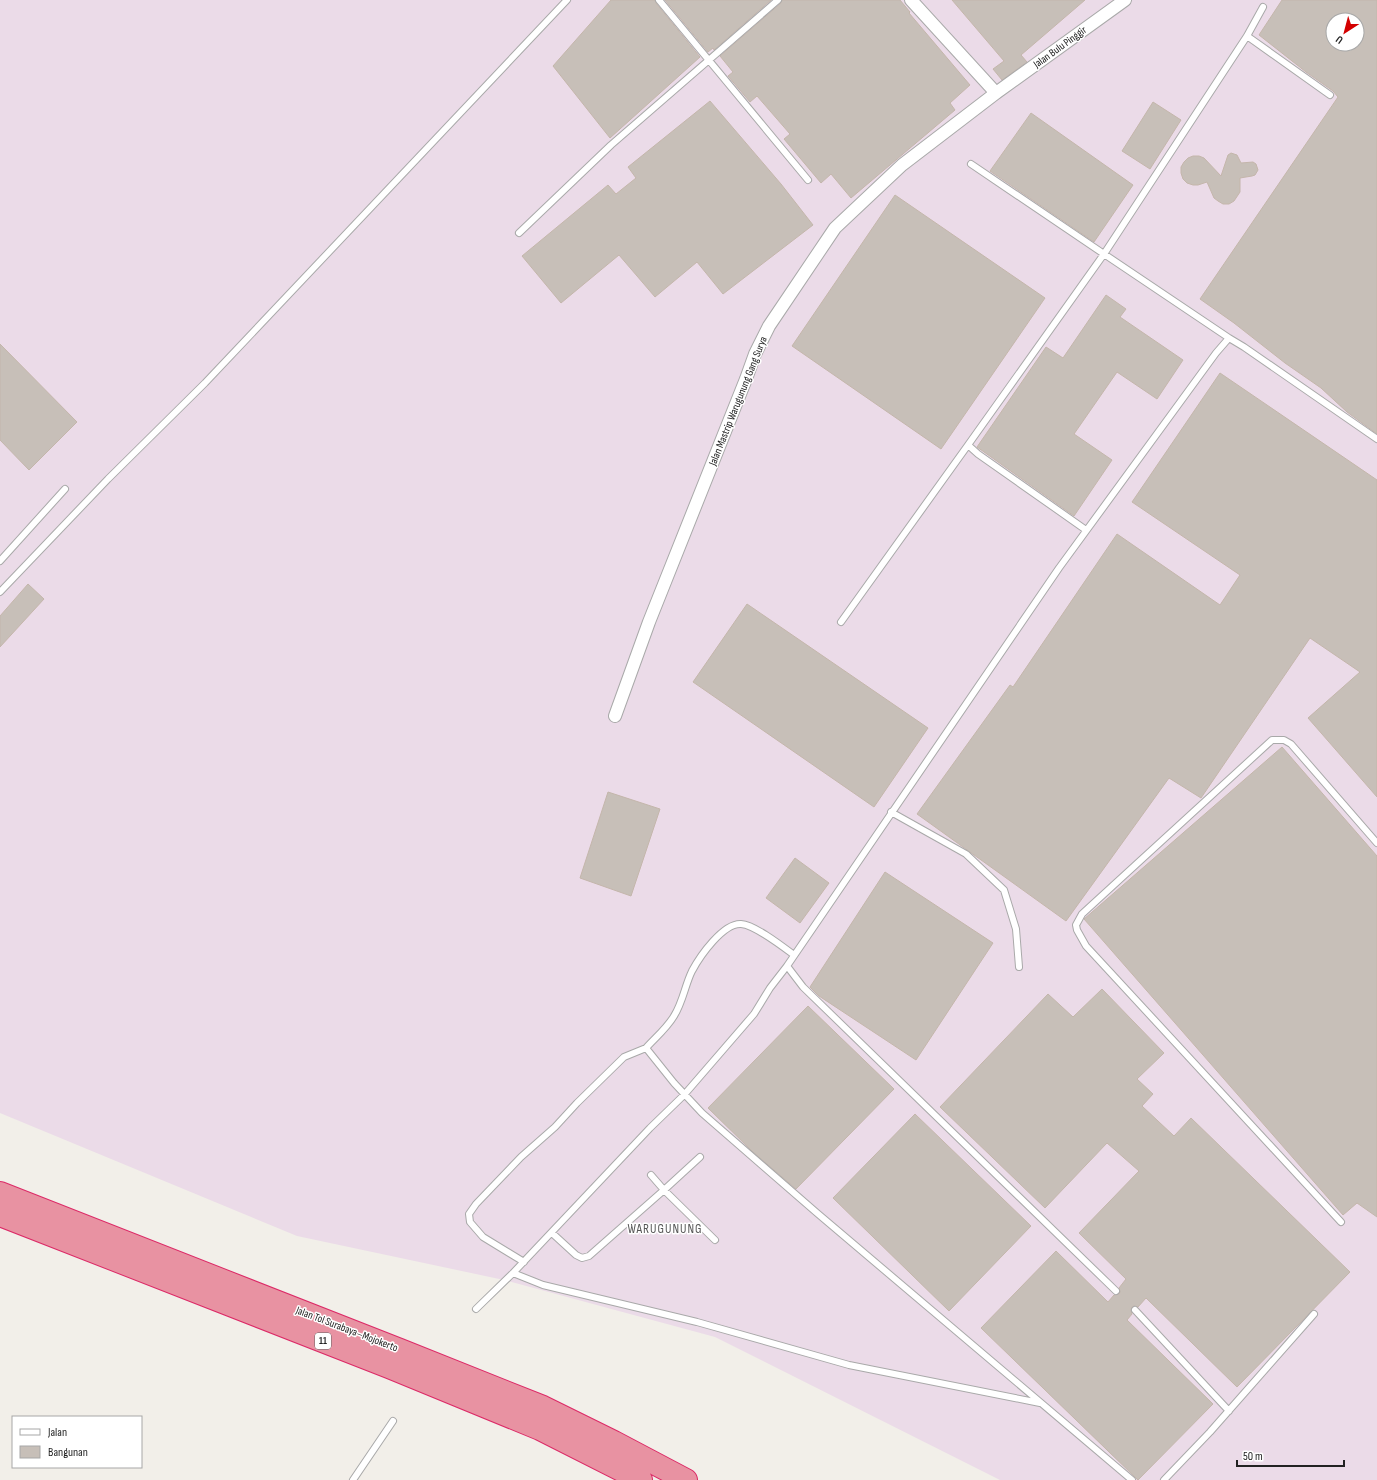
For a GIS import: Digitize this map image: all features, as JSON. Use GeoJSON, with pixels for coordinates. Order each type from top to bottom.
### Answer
{"type":"FeatureCollection","features":[{"type":"Feature","properties":{"kind":"highway","name":"Jalan Tol Surabaya–Mojokerto"},"geometry":{"type":"LineString","coordinates":[[0,1193],[543,1407],[686,1480]]}},
{"type":"Feature","properties":{"kind":"highway","name":"Jalan Tol Surabaya–Mojokerto"},"geometry":{"type":"LineString","coordinates":[[0,1215],[389,1367],[540,1429],[641,1480]]}},
{"type":"Feature","properties":{"kind":"street"},"geometry":{"type":"LineString","coordinates":[[911,0],[996,93]]}},
{"type":"Feature","properties":{"kind":"street","name":"Jalan Bulu Pinggir"},"geometry":{"type":"LineString","coordinates":[[996,93],[1125,0]]}},
{"type":"Feature","properties":{"kind":"street","name":"Jalan Mastrip Warugunung Gang Surya"},"geometry":{"type":"LineString","coordinates":[[615,716],[649,622],[755,354],[769,326],[835,228],[902,165],[996,93]]}},
{"type":"Feature","properties":{"kind":"lane"},"geometry":{"type":"LineString","coordinates":[[0,592],[98,490],[205,383],[567,0]]}},
{"type":"Feature","properties":{"kind":"lane"},"geometry":{"type":"LineString","coordinates":[[659,0],[808,180]]}},
{"type":"Feature","properties":{"kind":"lane"},"geometry":{"type":"LineString","coordinates":[[519,232],[611,145],[778,0]]}},
{"type":"Feature","properties":{"kind":"lane"},"geometry":{"type":"LineString","coordinates":[[841,622],[1104,254],[1247,36],[1263,7]]}},
{"type":"Feature","properties":{"kind":"lane"},"geometry":{"type":"LineString","coordinates":[[1247,36],[1330,94]]}},
{"type":"Feature","properties":{"kind":"lane"},"geometry":{"type":"LineString","coordinates":[[971,164],[1244,347],[1377,439]]}},
{"type":"Feature","properties":{"kind":"lane"},"geometry":{"type":"LineString","coordinates":[[476,1309],[524,1262],[650,1128],[684,1095],[754,1014],[770,988],[787,966],[1058,568],[1216,353],[1229,338]]}},
{"type":"Feature","properties":{"kind":"lane"},"geometry":{"type":"LineString","coordinates":[[968,445],[978,454],[1086,530]]}},
{"type":"Feature","properties":{"kind":"lane"},"geometry":{"type":"LineString","coordinates":[[0,561],[65,489]]}},
{"type":"Feature","properties":{"kind":"lane"},"geometry":{"type":"LineString","coordinates":[[1341,1222],[1086,946],[1077,930],[1076,925],[1082,914],[1272,740],[1284,740],[1291,744],[1377,843]]}},
{"type":"Feature","properties":{"kind":"lane"},"geometry":{"type":"LineString","coordinates":[[891,812],[966,854],[1004,890],[1016,929],[1019,967]]}},
{"type":"Feature","properties":{"kind":"lane"},"geometry":{"type":"LineString","coordinates":[[524,1262],[484,1237],[470,1222],[469,1214],[476,1204],[521,1157],[554,1127],[624,1057],[646,1048],[674,1017],[692,971],[707,947],[724,930],[740,924],[754,928],[794,955]]}},
{"type":"Feature","properties":{"kind":"lane"},"geometry":{"type":"LineString","coordinates":[[787,966],[803,987],[1116,1291]]}},
{"type":"Feature","properties":{"kind":"lane"},"geometry":{"type":"LineString","coordinates":[[646,1048],[684,1095],[702,1113],[823,1218],[1132,1480]]}},
{"type":"Feature","properties":{"kind":"lane"},"geometry":{"type":"LineString","coordinates":[[552,1233],[576,1255],[582,1258],[589,1256],[700,1157]]}},
{"type":"Feature","properties":{"kind":"lane"},"geometry":{"type":"LineString","coordinates":[[651,1175],[664,1190],[715,1240]]}},
{"type":"Feature","properties":{"kind":"lane"},"geometry":{"type":"LineString","coordinates":[[513,1273],[543,1285],[697,1322],[849,1365],[1042,1403]]}},
{"type":"Feature","properties":{"kind":"lane"},"geometry":{"type":"LineString","coordinates":[[1135,1310],[1229,1411]]}},
{"type":"Feature","properties":{"kind":"lane"},"geometry":{"type":"LineString","coordinates":[[1164,1480],[1229,1411],[1314,1314]]}},
{"type":"Feature","properties":{"kind":"lane"},"geometry":{"type":"LineString","coordinates":[[354,1480],[393,1421]]}},
{"type":"Feature","properties":{"kind":"shaded area"},"geometry":{"type":"Polygon","coordinates":[[[0,0],[1377,0],[1377,1480],[1000,1480],[715,1337],[504,1280],[297,1236],[0,1113],[0,0]]]}},
{"type":"Feature","properties":{"kind":"building"},"geometry":{"type":"Polygon","coordinates":[[[611,0],[655,0],[700,57],[610,138],[553,66],[611,0]]]}},
{"type":"Feature","properties":{"kind":"building"},"geometry":{"type":"Polygon","coordinates":[[[665,0],[771,0],[714,50],[713,48],[708,52],[665,0]]]}},
{"type":"Feature","properties":{"kind":"building"},"geometry":{"type":"Polygon","coordinates":[[[782,0],[900,0],[910,12],[909,13],[970,85],[950,103],[955,110],[851,198],[831,174],[821,183],[784,139],[790,134],[757,96],[750,102],[728,76],[733,72],[720,56],[781,3],[782,0]]]}},
{"type":"Feature","properties":{"kind":"building"},"geometry":{"type":"Polygon","coordinates":[[[952,0],[1085,0],[1021,55],[1027,62],[1002,80],[993,69],[1004,61],[952,0]]]}},
{"type":"Feature","properties":{"kind":"building"},"geometry":{"type":"Polygon","coordinates":[[[1282,0],[1377,0],[1377,434],[1347,412],[1321,388],[1200,299],[1338,97],[1333,91],[1259,35],[1282,0]]]}},
{"type":"Feature","properties":{"kind":"building"},"geometry":{"type":"Polygon","coordinates":[[[710,101],[781,184],[813,225],[723,294],[697,262],[655,297],[619,255],[561,303],[522,256],[608,185],[616,194],[636,178],[628,167],[710,101]]]}},
{"type":"Feature","properties":{"kind":"building"},"geometry":{"type":"Polygon","coordinates":[[[1153,102],[1181,120],[1150,169],[1122,151],[1153,102]]]}},
{"type":"Feature","properties":{"kind":"building"},"geometry":{"type":"Polygon","coordinates":[[[1031,113],[1133,185],[1094,242],[990,171],[1031,113]]]}},
{"type":"Feature","properties":{"kind":"building"},"geometry":{"type":"Polygon","coordinates":[[[1231,153],[1237,155],[1241,163],[1253,162],[1256,164],[1258,170],[1255,175],[1240,178],[1240,192],[1234,201],[1229,204],[1223,204],[1214,198],[1207,182],[1193,185],[1187,183],[1183,179],[1181,167],[1188,158],[1199,156],[1204,158],[1221,176],[1228,155],[1231,153]]]}},
{"type":"Feature","properties":{"kind":"building"},"geometry":{"type":"Polygon","coordinates":[[[895,195],[1045,298],[941,449],[792,346],[895,195]]]}},
{"type":"Feature","properties":{"kind":"building"},"geometry":{"type":"Polygon","coordinates":[[[1106,295],[1126,309],[1120,317],[1183,360],[1157,399],[1117,372],[1074,434],[1112,460],[1074,516],[977,447],[1046,347],[1063,358],[1106,295]]]}},
{"type":"Feature","properties":{"kind":"building"},"geometry":{"type":"Polygon","coordinates":[[[0,344],[77,422],[29,470],[0,440],[0,344]]]}},
{"type":"Feature","properties":{"kind":"building"},"geometry":{"type":"Polygon","coordinates":[[[1220,373],[1377,480],[1377,797],[1308,718],[1360,672],[1310,638],[1201,798],[1169,778],[1066,921],[917,814],[1010,685],[1013,687],[1117,534],[1220,605],[1240,575],[1132,502],[1220,373]]]}},
{"type":"Feature","properties":{"kind":"building"},"geometry":{"type":"Polygon","coordinates":[[[28,584],[44,599],[0,647],[0,616],[28,584]]]}},
{"type":"Feature","properties":{"kind":"building"},"geometry":{"type":"Polygon","coordinates":[[[747,604],[928,728],[874,807],[693,682],[747,604]]]}},
{"type":"Feature","properties":{"kind":"building"},"geometry":{"type":"Polygon","coordinates":[[[1282,747],[1377,856],[1377,1217],[1357,1203],[1343,1215],[1084,919],[1282,747]]]}},
{"type":"Feature","properties":{"kind":"building"},"geometry":{"type":"Polygon","coordinates":[[[608,792],[660,809],[631,896],[580,878],[608,792]]]}},
{"type":"Feature","properties":{"kind":"building"},"geometry":{"type":"Polygon","coordinates":[[[795,858],[829,883],[800,923],[766,898],[795,858]]]}},
{"type":"Feature","properties":{"kind":"building"},"geometry":{"type":"Polygon","coordinates":[[[885,872],[993,943],[916,1060],[819,996],[810,987],[885,872]]]}},
{"type":"Feature","properties":{"kind":"building"},"geometry":{"type":"Polygon","coordinates":[[[1102,989],[1164,1053],[1137,1079],[1153,1094],[1142,1106],[1174,1136],[1191,1118],[1350,1272],[1237,1387],[1146,1298],[1138,1307],[1132,1307],[1132,1314],[1127,1320],[1213,1404],[1138,1480],[981,1328],[1056,1251],[1108,1302],[1114,1295],[1119,1294],[1119,1288],[1126,1279],[1079,1233],[1139,1171],[1107,1143],[1045,1208],[940,1107],[1048,994],[1073,1017],[1102,989]]]}},
{"type":"Feature","properties":{"kind":"building"},"geometry":{"type":"Polygon","coordinates":[[[808,1006],[894,1089],[796,1189],[753,1152],[708,1108],[808,1006]]]}},
{"type":"Feature","properties":{"kind":"building"},"geometry":{"type":"Polygon","coordinates":[[[915,1114],[1031,1226],[949,1311],[833,1198],[915,1114]]]}},
{"type":"Feature","properties":{"kind":"district","name":"WARUGUNUNG"},"geometry":{"type":"Point","coordinates":[665,1229]}}]}
